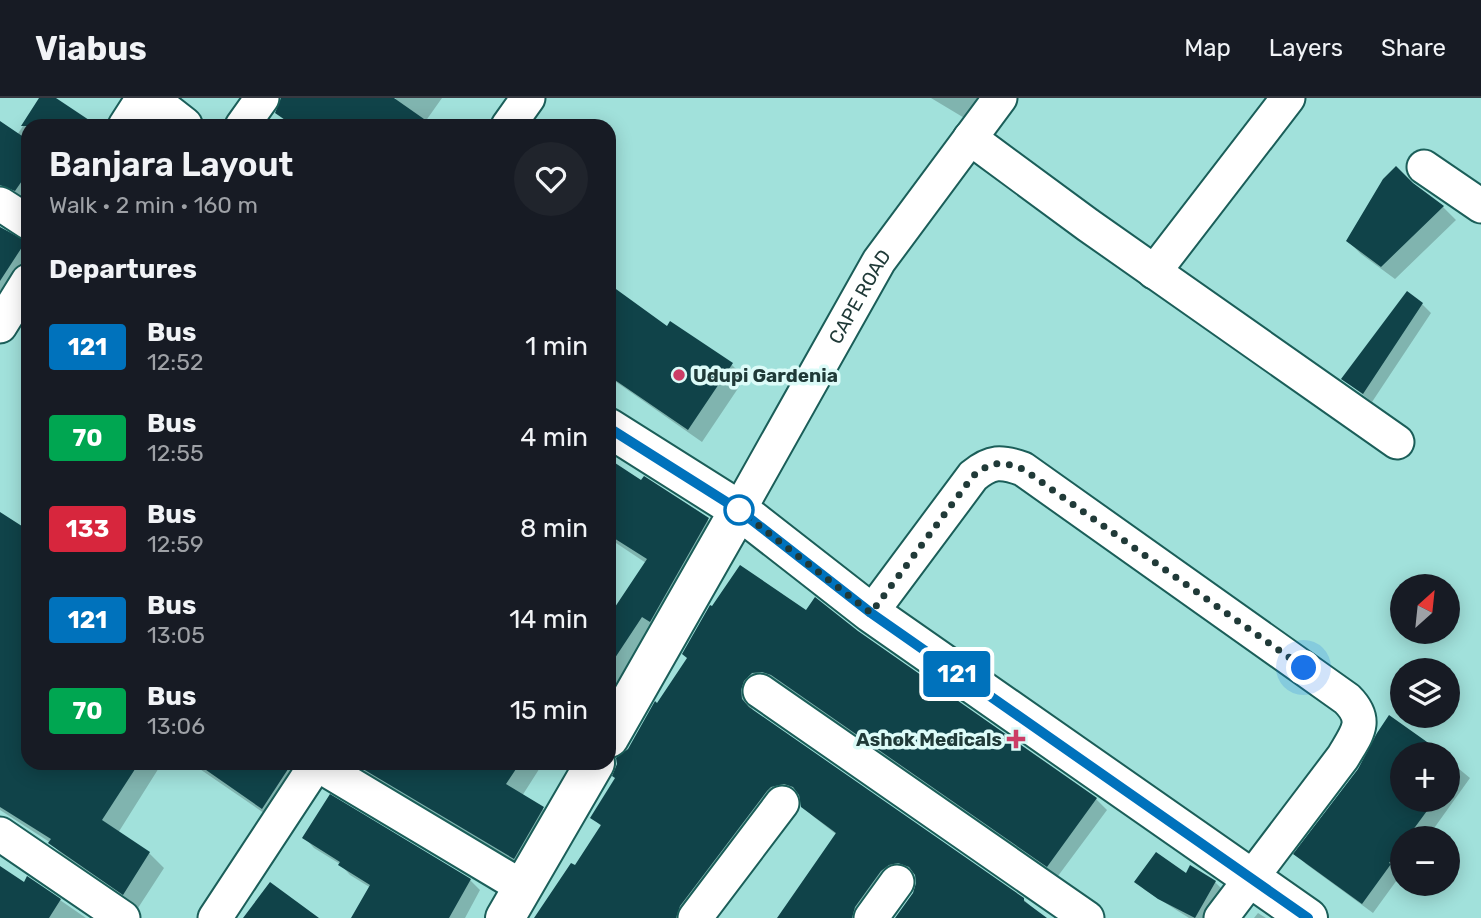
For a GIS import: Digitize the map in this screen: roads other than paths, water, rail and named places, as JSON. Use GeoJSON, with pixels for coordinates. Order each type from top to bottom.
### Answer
{"type":"FeatureCollection","features":[{"type":"Feature","properties":{"kind":"street"},"geometry":{"type":"LineString","coordinates":[[130,119],[145,98],[174,119]]}},
{"type":"Feature","properties":{"kind":"street"},"geometry":{"type":"LineString","coordinates":[[247,119],[262,98]]}},
{"type":"Feature","properties":{"kind":"street"},"geometry":{"type":"LineString","coordinates":[[513,119],[528,98]]}},
{"type":"Feature","properties":{"kind":"street","name":"CAPE ROAD"},"geometry":{"type":"LineString","coordinates":[[739,510],[879,261],[1000,98]]}},
{"type":"Feature","properties":{"kind":"street"},"geometry":{"type":"LineString","coordinates":[[1154,272],[1288,98]]}},
{"type":"Feature","properties":{"kind":"street"},"geometry":{"type":"LineString","coordinates":[[970,138],[1154,272],[1397,442]]}},
{"type":"Feature","properties":{"kind":"street"},"geometry":{"type":"LineString","coordinates":[[1424,167],[1481,206]]}},
{"type":"Feature","properties":{"kind":"street"},"geometry":{"type":"LineString","coordinates":[[0,204],[21,218]]}},
{"type":"Feature","properties":{"kind":"street"},"geometry":{"type":"LineString","coordinates":[[0,326],[21,292]]}},
{"type":"Feature","properties":{"kind":"street"},"geometry":{"type":"LineString","coordinates":[[616,432],[739,510],[871,613],[1308,918]]}},
{"type":"Feature","properties":{"kind":"street"},"geometry":{"type":"LineString","coordinates":[[871,613],[973,476],[986,465],[1009,464],[1023,469],[1336,691],[1357,709],[1361,722],[1343,757],[1221,918]]}},
{"type":"Feature","properties":{"kind":"street"},"geometry":{"type":"LineString","coordinates":[[616,726],[739,510]]}},
{"type":"Feature","properties":{"kind":"street"},"geometry":{"type":"LineString","coordinates":[[760,691],[1087,918]]}},
{"type":"Feature","properties":{"kind":"street"},"geometry":{"type":"LineString","coordinates":[[215,918],[311,770]]}},
{"type":"Feature","properties":{"kind":"street"},"geometry":{"type":"LineString","coordinates":[[326,770],[514,903],[591,770]]}},
{"type":"Feature","properties":{"kind":"street"},"geometry":{"type":"LineString","coordinates":[[695,918],[782,803]]}},
{"type":"Feature","properties":{"kind":"street"},"geometry":{"type":"LineString","coordinates":[[0,834],[123,918]]}},
{"type":"Feature","properties":{"kind":"street"},"geometry":{"type":"LineString","coordinates":[[871,918],[897,882]]}},
{"type":"Feature","properties":{"kind":"place","name":"Udupi Gardenia"},"geometry":{"type":"Point","coordinates":[679,375]}},
{"type":"Feature","properties":{"kind":"place","name":"Ashok Medicals"},"geometry":{"type":"Point","coordinates":[1016,739]}}]}
